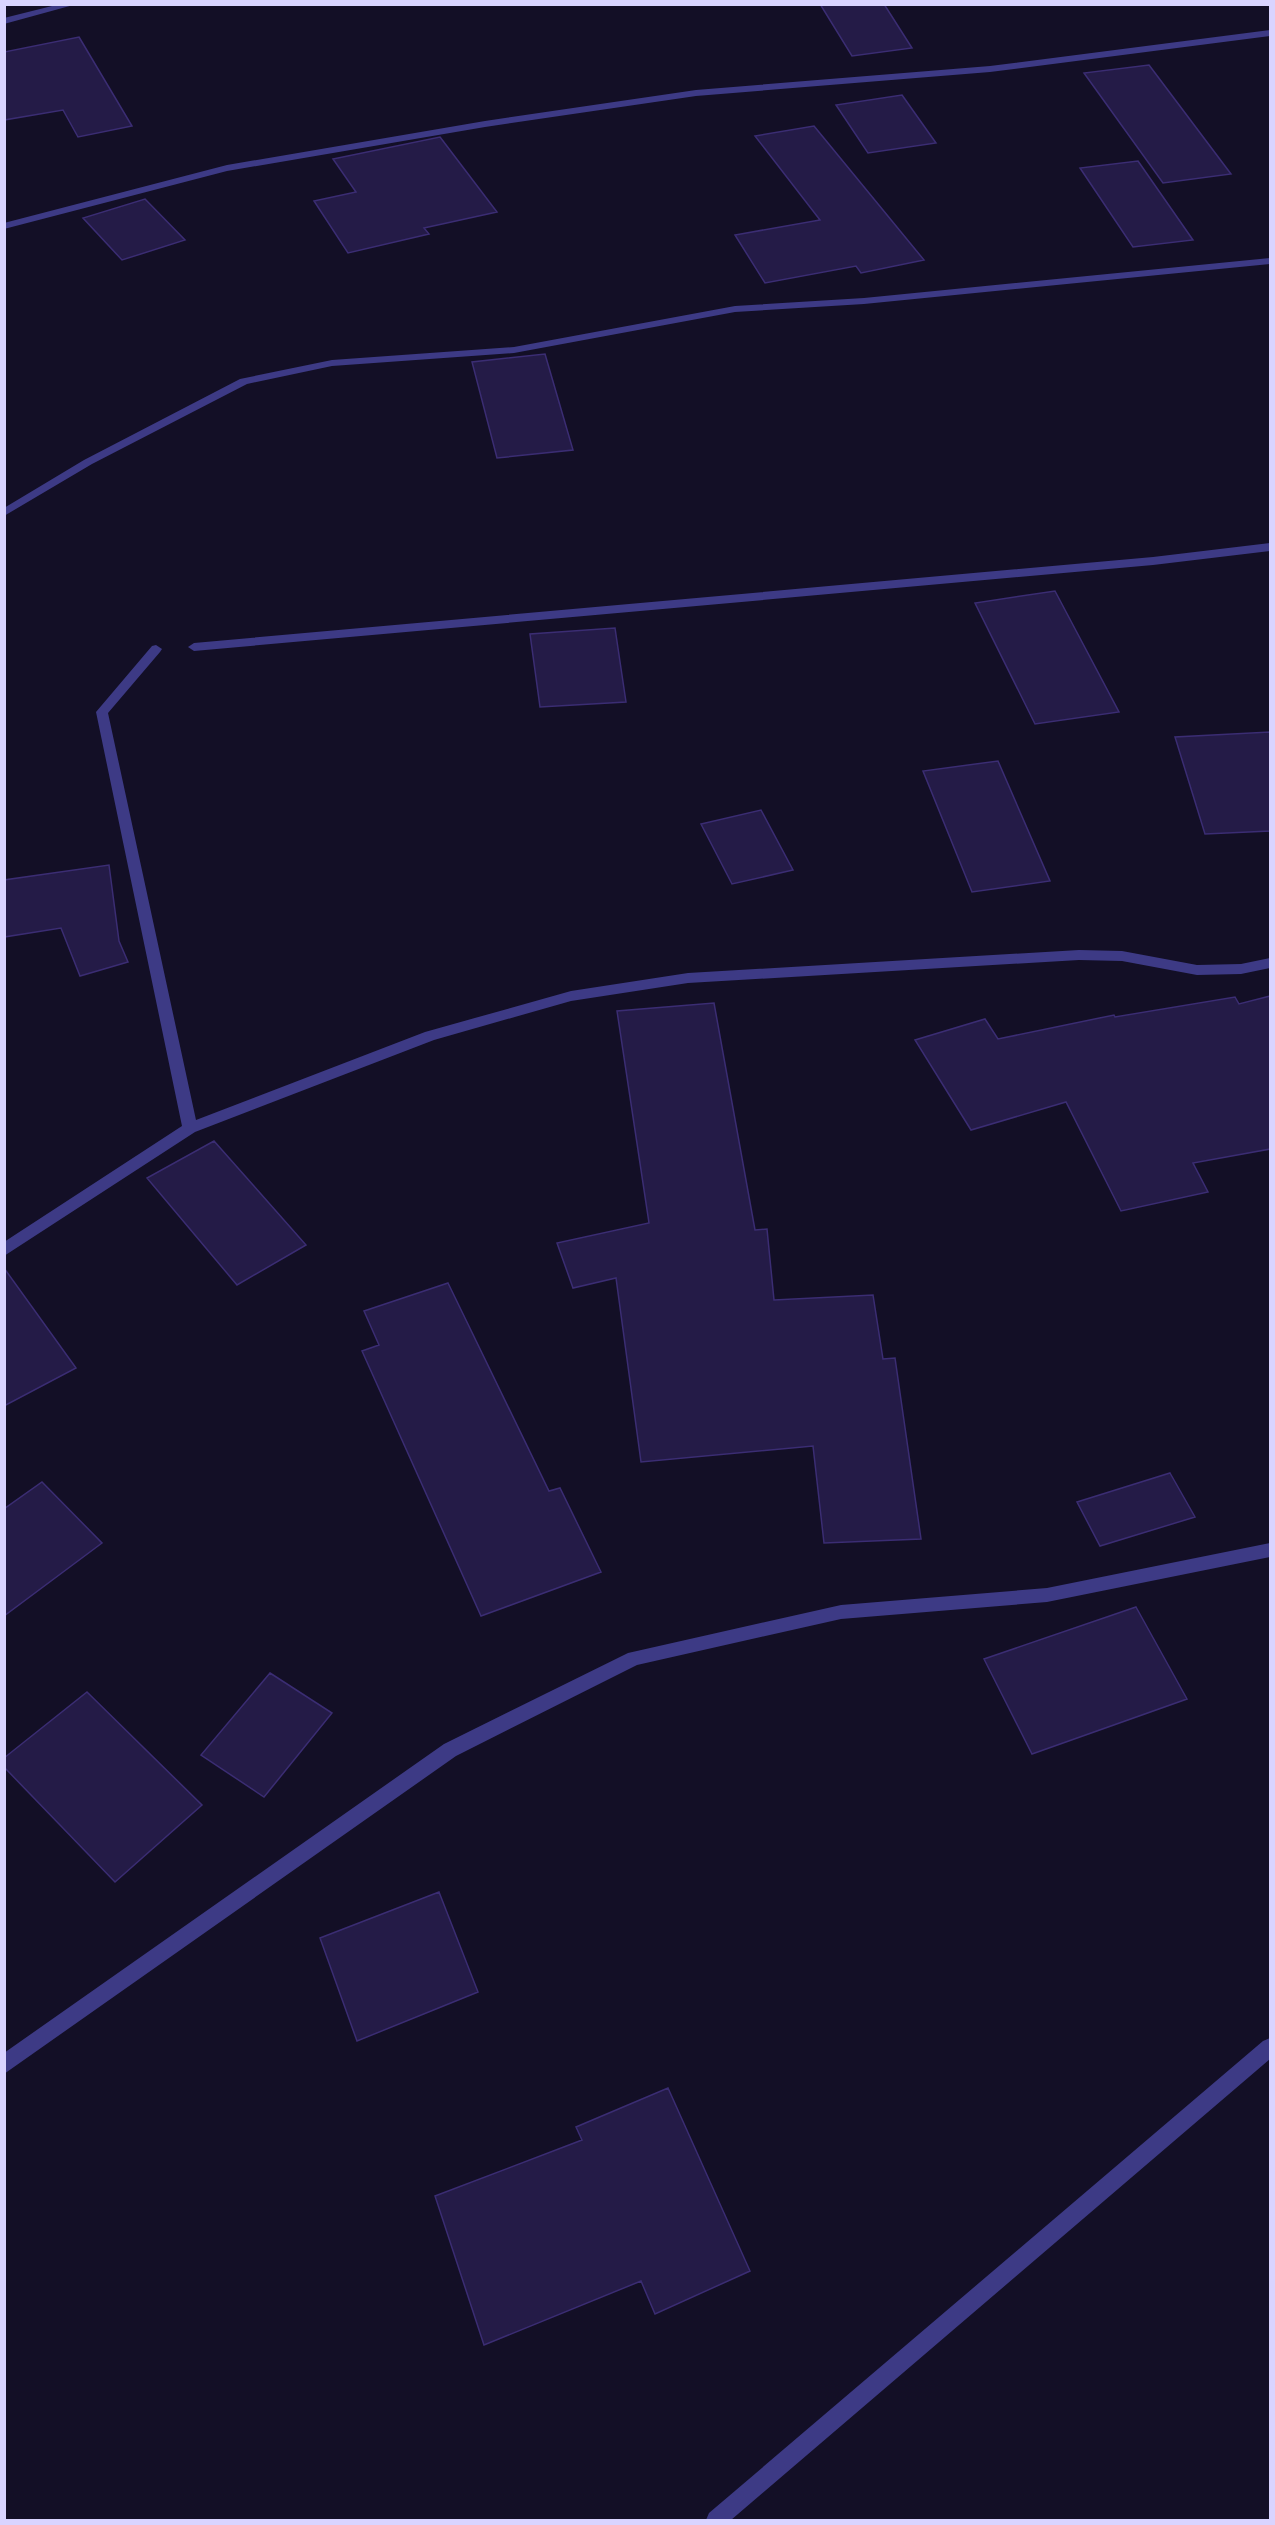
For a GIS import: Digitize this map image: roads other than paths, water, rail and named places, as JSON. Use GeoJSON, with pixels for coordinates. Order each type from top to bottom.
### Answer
{"type":"FeatureCollection","features":[{"type":"Feature","properties":{"kind":"street"},"geometry":{"type":"LineString","coordinates":[[4,21],[73,4]]}},
{"type":"Feature","properties":{"kind":"street"},"geometry":{"type":"LineString","coordinates":[[4,226],[227,168],[485,123],[696,93],[990,69],[1270,33]]}},
{"type":"Feature","properties":{"kind":"street"},"geometry":{"type":"LineString","coordinates":[[4,513],[88,462],[244,381],[332,363],[514,350],[735,309],[864,301],[1270,261]]}},
{"type":"Feature","properties":{"kind":"street"},"geometry":{"type":"LineString","coordinates":[[194,647],[1152,561],[1270,547]]}},
{"type":"Feature","properties":{"kind":"street"},"geometry":{"type":"LineString","coordinates":[[156,649],[102,712],[190,1128]]}},
{"type":"Feature","properties":{"kind":"street"},"geometry":{"type":"LineString","coordinates":[[4,1250],[190,1128],[430,1036],[571,996],[688,978],[1079,955],[1122,956],[1197,970],[1241,969],[1270,963]]}},
{"type":"Feature","properties":{"kind":"street"},"geometry":{"type":"LineString","coordinates":[[4,2065],[450,1750],[634,1658],[841,1612],[1047,1595],[1270,1550]]}},
{"type":"Feature","properties":{"kind":"street"},"geometry":{"type":"LineString","coordinates":[[716,2520],[1270,2047]]}}]}
